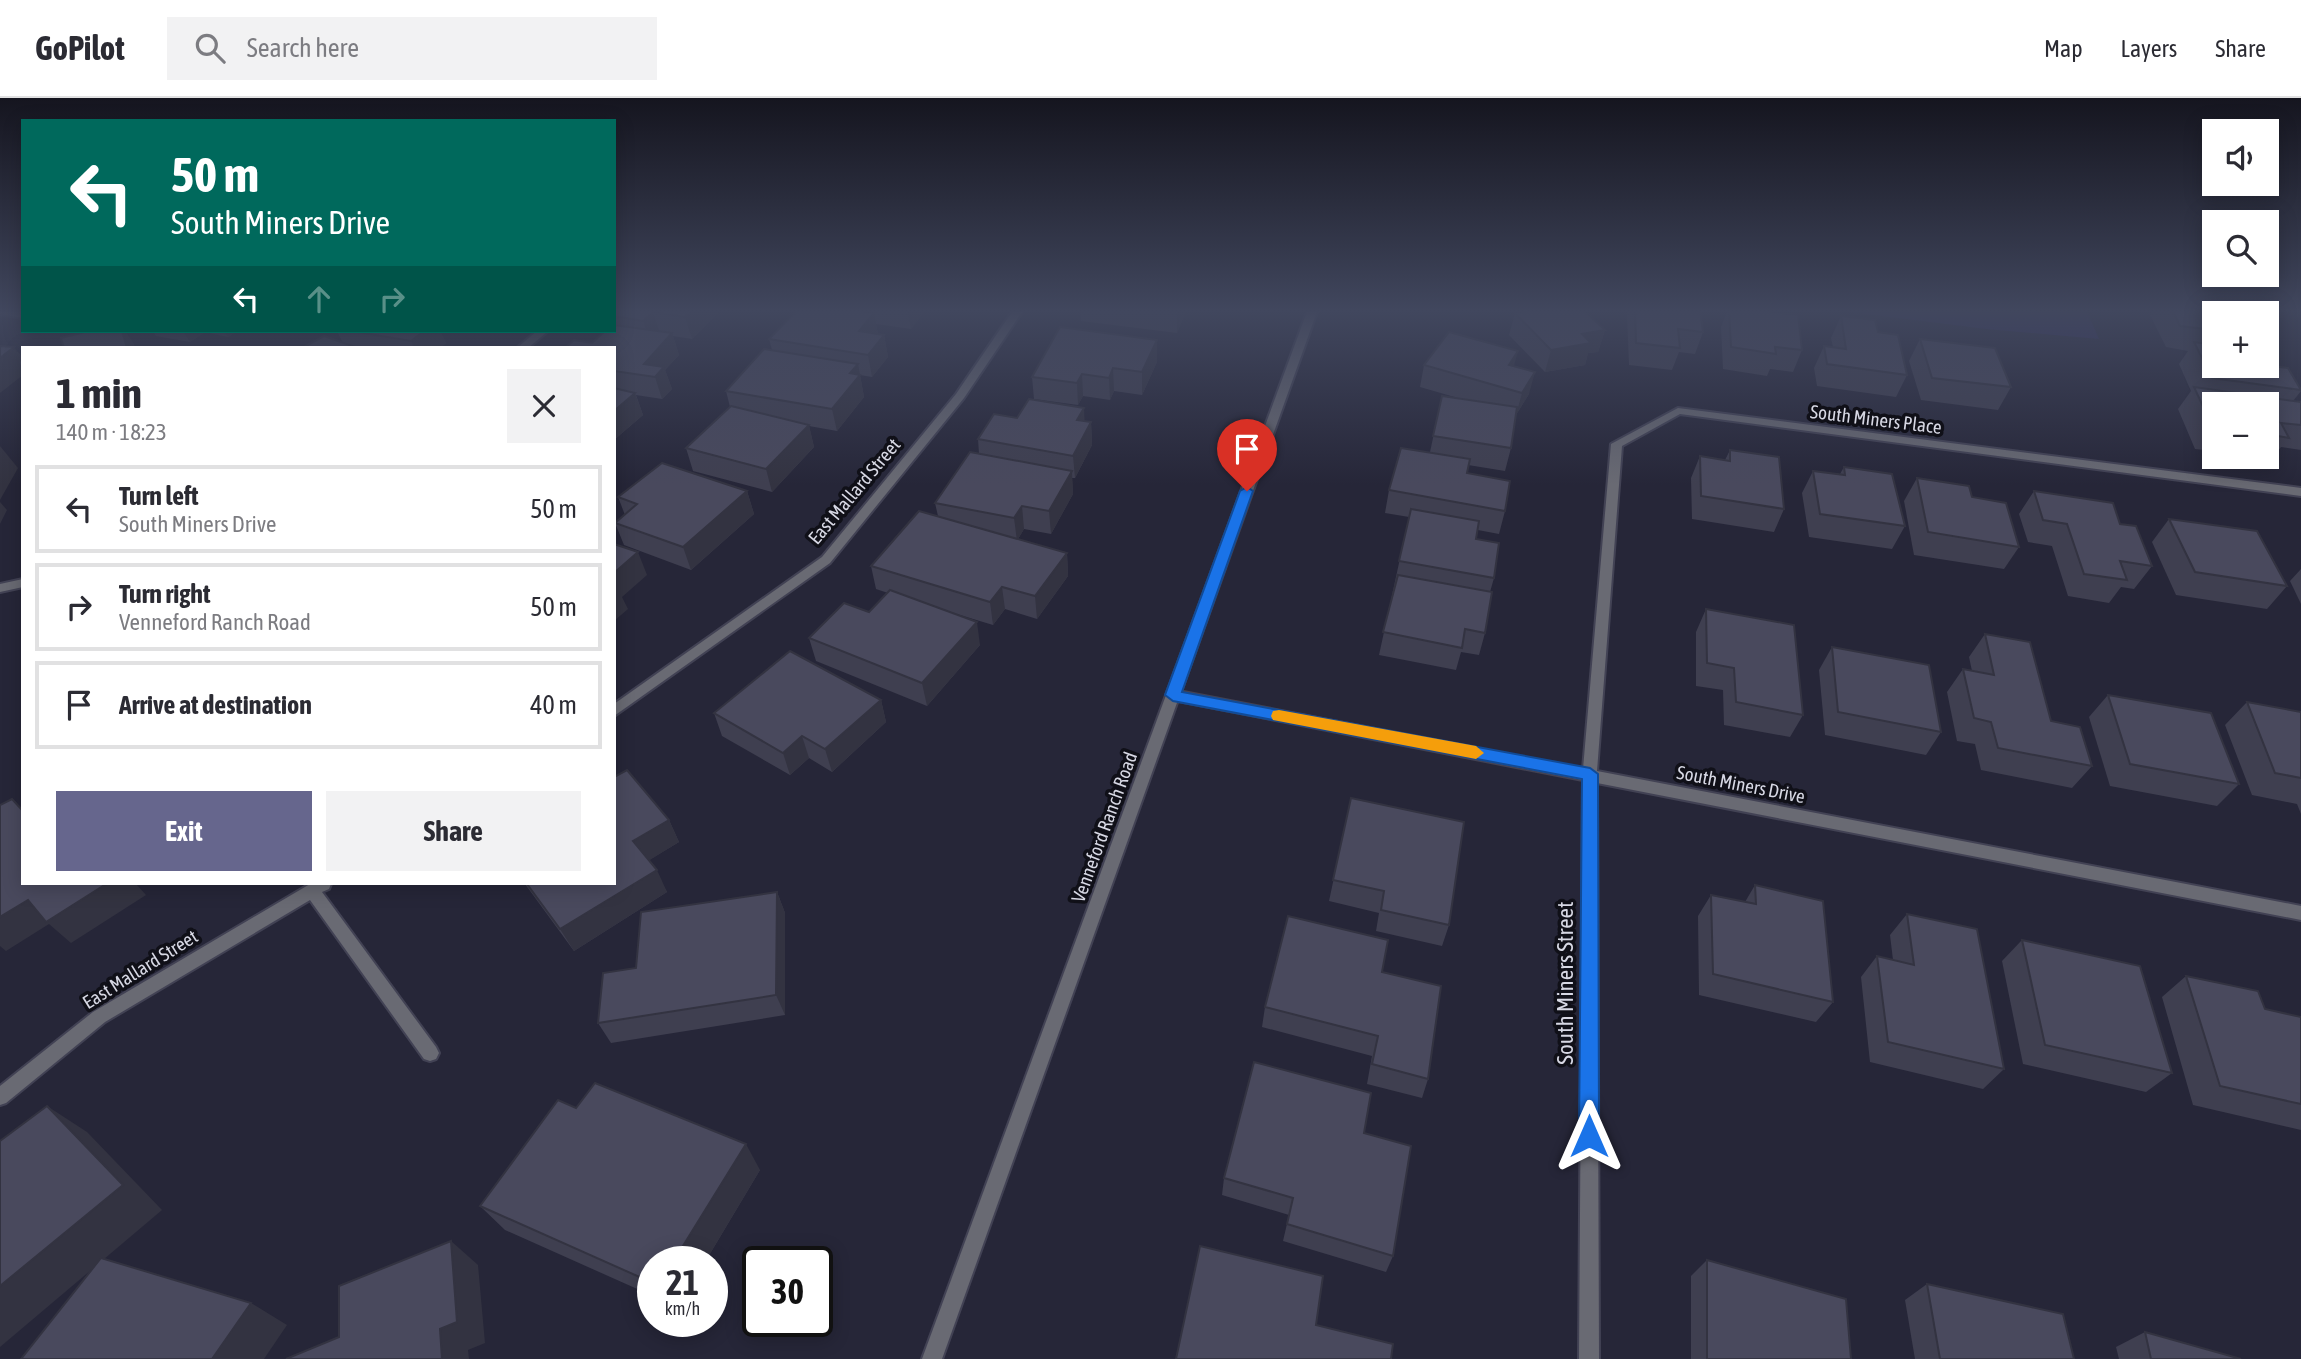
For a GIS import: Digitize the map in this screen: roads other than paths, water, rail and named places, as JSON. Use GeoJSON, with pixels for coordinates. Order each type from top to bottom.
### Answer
{"type":"FeatureCollection","features":[{"type":"Feature","properties":{"kind":"street","name":"East Mallard Street"},"geometry":{"type":"LineString","coordinates":[[616,710],[826,559],[960,396],[979,368]]}},
{"type":"Feature","properties":{"kind":"street","name":"Venneford Ranch Road"},"geometry":{"type":"LineString","coordinates":[[932,1359],[1292,368]]}},
{"type":"Feature","properties":{"kind":"street","name":"South Miners Place"},"geometry":{"type":"LineString","coordinates":[[1590,774],[1617,444],[1678,411],[2301,492]]}},
{"type":"Feature","properties":{"kind":"street"},"geometry":{"type":"LineString","coordinates":[[0,588],[21,583]]}},
{"type":"Feature","properties":{"kind":"street","name":"South Miners Drive"},"geometry":{"type":"LineString","coordinates":[[1173,695],[2301,913]]}},
{"type":"Feature","properties":{"kind":"street","name":"South Miners Street"},"geometry":{"type":"LineString","coordinates":[[1589,1359],[1590,774]]}},
{"type":"Feature","properties":{"kind":"street","name":"East Mallard Street"},"geometry":{"type":"LineString","coordinates":[[0,1097],[99,1017],[317,887],[430,1053]]}}]}
